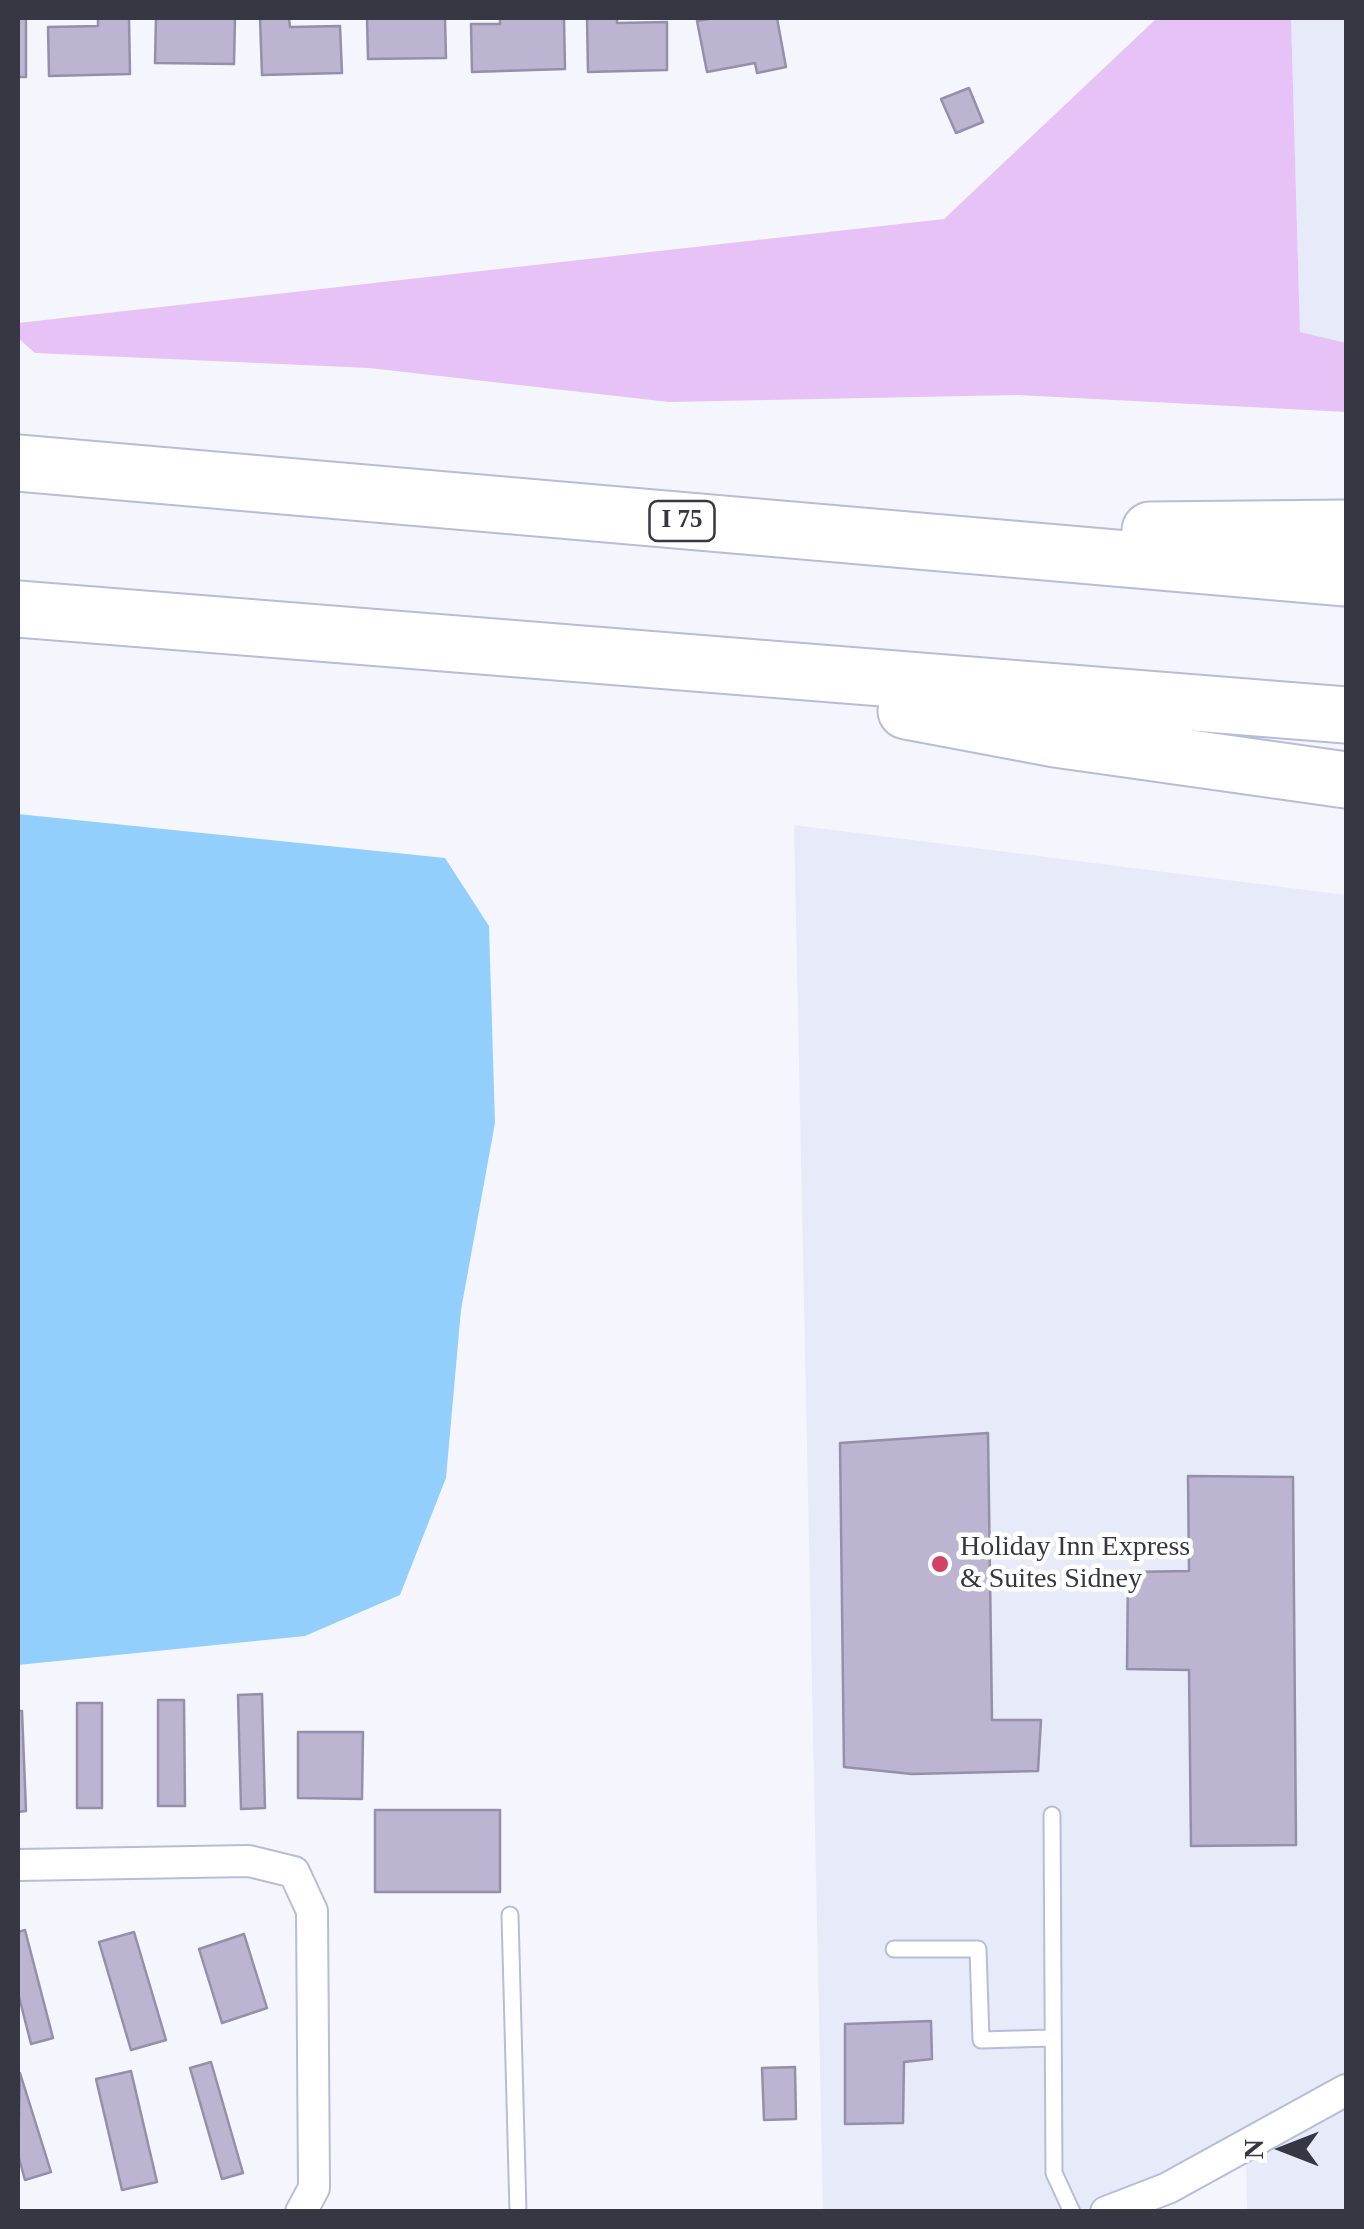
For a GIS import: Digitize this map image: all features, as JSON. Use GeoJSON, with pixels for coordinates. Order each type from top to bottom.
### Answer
{"type":"FeatureCollection","features":[{"type":"Feature","properties":{"kind":"highway","name":"I 75"},"geometry":{"type":"LineString","coordinates":[[18,463],[1346,578]]}},
{"type":"Feature","properties":{"kind":"highway"},"geometry":{"type":"LineString","coordinates":[[826,533],[1346,528]]}},
{"type":"Feature","properties":{"kind":"highway"},"geometry":{"type":"LineString","coordinates":[[18,609],[1346,716]]}},
{"type":"Feature","properties":{"kind":"highway"},"geometry":{"type":"LineString","coordinates":[[633,658],[1055,739],[1346,780]]}},
{"type":"Feature","properties":{"kind":"street"},"geometry":{"type":"LineString","coordinates":[[18,1865],[248,1860],[294,1872],[312,1912],[314,2188],[301,2212]]}},
{"type":"Feature","properties":{"kind":"street"},"geometry":{"type":"LineString","coordinates":[[1106,2212],[1168,2188],[1346,2090]]}},
{"type":"Feature","properties":{"kind":"lane"},"geometry":{"type":"LineString","coordinates":[[1052,1815],[1054,2172],[1072,2212]]}},
{"type":"Feature","properties":{"kind":"lane"},"geometry":{"type":"LineString","coordinates":[[510,1915],[518,2212]]}},
{"type":"Feature","properties":{"kind":"lane"},"geometry":{"type":"LineString","coordinates":[[894,1950],[978,1949],[981,2040],[1052,2038]]}},
{"type":"Feature","properties":{"kind":"shaded area"},"geometry":{"type":"Polygon","coordinates":[[[1157,18],[1291,18],[1300,332],[1346,343],[1346,412],[1017,395],[669,402],[369,368],[35,353],[18,338],[18,323],[944,219],[1157,18]]]}},
{"type":"Feature","properties":{"kind":"shaded area"},"geometry":{"type":"Polygon","coordinates":[[[1291,18],[1346,18],[1346,343],[1300,333],[1291,18]]]}},
{"type":"Feature","properties":{"kind":"shaded area"},"geometry":{"type":"Polygon","coordinates":[[[794,825],[1346,895],[1346,2211],[1247,2211],[1246,2145],[1106,2211],[823,2211],[794,825]]]}},
{"type":"Feature","properties":{"kind":"water"},"geometry":{"type":"Polygon","coordinates":[[[18,814],[445,858],[489,926],[495,1123],[461,1310],[446,1478],[400,1595],[305,1636],[18,1665],[18,814]]]}},
{"type":"Feature","properties":{"kind":"building"},"geometry":{"type":"Polygon","coordinates":[[[18,18],[26,18],[26,77],[18,77],[18,18]]]}},
{"type":"Feature","properties":{"kind":"building"},"geometry":{"type":"Polygon","coordinates":[[[98,18],[129,18],[130,74],[49,76],[48,27],[98,26],[98,18]]]}},
{"type":"Feature","properties":{"kind":"building"},"geometry":{"type":"Polygon","coordinates":[[[156,18],[235,18],[234,64],[155,63],[156,18]]]}},
{"type":"Feature","properties":{"kind":"building"},"geometry":{"type":"Polygon","coordinates":[[[260,18],[289,18],[290,27],[340,26],[342,73],[262,75],[260,18]]]}},
{"type":"Feature","properties":{"kind":"building"},"geometry":{"type":"Polygon","coordinates":[[[367,18],[445,18],[446,58],[368,59],[367,18]]]}},
{"type":"Feature","properties":{"kind":"building"},"geometry":{"type":"Polygon","coordinates":[[[500,18],[564,18],[565,69],[472,72],[471,24],[500,24],[500,18]]]}},
{"type":"Feature","properties":{"kind":"building"},"geometry":{"type":"Polygon","coordinates":[[[587,18],[617,18],[617,23],[667,22],[667,70],[588,72],[587,18]]]}},
{"type":"Feature","properties":{"kind":"building"},"geometry":{"type":"Polygon","coordinates":[[[777,18],[786,67],[757,73],[755,63],[707,72],[697,21],[777,18]]]}},
{"type":"Feature","properties":{"kind":"building"},"geometry":{"type":"Polygon","coordinates":[[[969,88],[983,122],[956,133],[941,99],[969,88]]]}},
{"type":"Feature","properties":{"kind":"building"},"geometry":{"type":"Polygon","coordinates":[[[988,1433],[992,1720],[1041,1720],[1038,1771],[912,1774],[844,1767],[840,1443],[988,1433]]]}},
{"type":"Feature","properties":{"kind":"building"},"geometry":{"type":"Polygon","coordinates":[[[1188,1476],[1293,1477],[1296,1845],[1191,1846],[1189,1670],[1127,1669],[1128,1572],[1189,1571],[1188,1476]]]}},
{"type":"Feature","properties":{"kind":"building"},"geometry":{"type":"Polygon","coordinates":[[[262,1694],[265,1808],[241,1809],[238,1695],[262,1694]]]}},
{"type":"Feature","properties":{"kind":"building"},"geometry":{"type":"Polygon","coordinates":[[[158,1700],[184,1700],[185,1806],[158,1806],[158,1700]]]}},
{"type":"Feature","properties":{"kind":"building"},"geometry":{"type":"Polygon","coordinates":[[[77,1703],[102,1703],[102,1808],[77,1808],[77,1703]]]}},
{"type":"Feature","properties":{"kind":"building"},"geometry":{"type":"Polygon","coordinates":[[[18,1711],[22,1711],[26,1811],[18,1812],[18,1711]]]}},
{"type":"Feature","properties":{"kind":"building"},"geometry":{"type":"Polygon","coordinates":[[[298,1732],[363,1732],[362,1799],[298,1798],[298,1732]]]}},
{"type":"Feature","properties":{"kind":"building"},"geometry":{"type":"Polygon","coordinates":[[[375,1810],[500,1810],[500,1892],[375,1892],[375,1810]]]}},
{"type":"Feature","properties":{"kind":"building"},"geometry":{"type":"Polygon","coordinates":[[[25,1930],[53,2038],[31,2044],[18,1993],[18,1932],[25,1930]]]}},
{"type":"Feature","properties":{"kind":"building"},"geometry":{"type":"Polygon","coordinates":[[[134,1932],[166,2040],[131,2050],[99,1942],[134,1932]]]}},
{"type":"Feature","properties":{"kind":"building"},"geometry":{"type":"Polygon","coordinates":[[[244,1934],[267,2008],[222,2023],[199,1949],[244,1934]]]}},
{"type":"Feature","properties":{"kind":"building"},"geometry":{"type":"Polygon","coordinates":[[[931,2021],[932,2059],[904,2062],[903,2123],[845,2124],[845,2024],[931,2021]]]}},
{"type":"Feature","properties":{"kind":"building"},"geometry":{"type":"Polygon","coordinates":[[[211,2062],[243,2173],[222,2179],[190,2068],[211,2062]]]}},
{"type":"Feature","properties":{"kind":"building"},"geometry":{"type":"Polygon","coordinates":[[[795,2067],[796,2119],[764,2120],[762,2068],[795,2067]]]}},
{"type":"Feature","properties":{"kind":"building"},"geometry":{"type":"Polygon","coordinates":[[[131,2071],[157,2182],[122,2190],[96,2079],[131,2071]]]}},
{"type":"Feature","properties":{"kind":"building"},"geometry":{"type":"Polygon","coordinates":[[[20,2073],[51,2172],[25,2180],[18,2155],[20,2073]]]}},
{"type":"Feature","properties":{"kind":"place","name":"Holiday Inn Express & Suites Sidney"},"geometry":{"type":"Point","coordinates":[940,1564]}}]}
